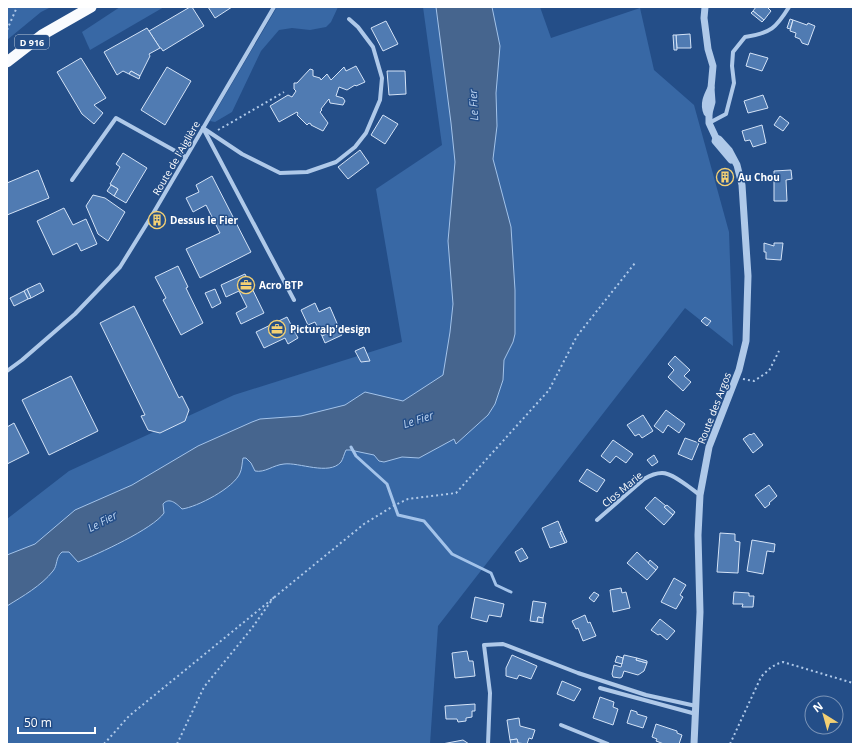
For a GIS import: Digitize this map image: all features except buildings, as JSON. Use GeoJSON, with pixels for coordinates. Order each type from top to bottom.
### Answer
{"type":"FeatureCollection","features":[{"type":"Feature","properties":{"kind":"highway","name":"D 916"},"geometry":{"type":"LineString","coordinates":[[7,62],[42,35],[91,7]]}},
{"type":"Feature","properties":{"kind":"street","name":"Route de l'Aiglière"},"geometry":{"type":"LineString","coordinates":[[7,371],[22,360],[75,314],[120,267],[274,7]]}},
{"type":"Feature","properties":{"kind":"street","name":"Route des Argos"},"geometry":{"type":"LineString","coordinates":[[694,744],[700,612],[698,535],[700,495],[709,447],[736,378],[746,341],[748,276],[742,185],[737,166],[715,141],[716,138],[709,123],[709,113],[705,108],[706,96],[712,88],[713,66],[708,48],[704,18],[705,7]]}},
{"type":"Feature","properties":{"kind":"street"},"geometry":{"type":"LineString","coordinates":[[709,123],[726,114],[734,83],[732,66],[733,52],[745,37],[759,35],[771,30],[782,19],[789,7]]}},
{"type":"Feature","properties":{"kind":"street"},"geometry":{"type":"LineString","coordinates":[[203,128],[242,154],[280,173],[307,172],[336,162],[355,147],[366,134],[380,100],[382,78],[373,47],[349,19]]}},
{"type":"Feature","properties":{"kind":"street"},"geometry":{"type":"LineString","coordinates":[[72,180],[116,118],[186,157]]}},
{"type":"Feature","properties":{"kind":"street"},"geometry":{"type":"LineString","coordinates":[[203,128],[294,300]]}},
{"type":"Feature","properties":{"kind":"street","name":"Clos Marie"},"geometry":{"type":"LineString","coordinates":[[597,520],[644,479],[651,475],[660,473],[669,474],[700,495]]}},
{"type":"Feature","properties":{"kind":"street"},"geometry":{"type":"LineString","coordinates":[[488,744],[490,692],[484,645],[503,644],[578,673],[646,695],[696,706]]}},
{"type":"Feature","properties":{"kind":"street"},"geometry":{"type":"LineString","coordinates":[[600,688],[696,714]]}},
{"type":"Feature","properties":{"kind":"street"},"geometry":{"type":"LineString","coordinates":[[561,724],[608,744]]}},
{"type":"Feature","properties":{"kind":"path"},"geometry":{"type":"LineString","coordinates":[[7,30],[17,7]]}},
{"type":"Feature","properties":{"kind":"path"},"geometry":{"type":"LineString","coordinates":[[212,134],[284,92]]}},
{"type":"Feature","properties":{"kind":"path"},"geometry":{"type":"LineString","coordinates":[[104,744],[129,716],[364,524],[395,505],[408,499],[456,493],[548,390],[577,336],[635,263]]}},
{"type":"Feature","properties":{"kind":"path"},"geometry":{"type":"LineString","coordinates":[[736,378],[754,381],[769,371],[779,351]]}},
{"type":"Feature","properties":{"kind":"path"},"geometry":{"type":"LineString","coordinates":[[178,744],[204,687],[276,595]]}},
{"type":"Feature","properties":{"kind":"path"},"geometry":{"type":"LineString","coordinates":[[730,744],[761,677],[775,664],[783,662],[853,683]]}},
{"type":"Feature","properties":{"kind":"shaded area"},"geometry":{"type":"Polygon","coordinates":[[[7,7],[51,7],[41,12],[7,40],[7,7]]]}},
{"type":"Feature","properties":{"kind":"shaded area"},"geometry":{"type":"Polygon","coordinates":[[[120,7],[164,7],[90,50],[82,32],[120,7]]]}},
{"type":"Feature","properties":{"kind":"shaded area"},"geometry":{"type":"Polygon","coordinates":[[[277,7],[338,7],[331,22],[326,27],[310,30],[292,28],[279,30],[261,51],[232,112],[215,122],[210,121],[277,7]]]}},
{"type":"Feature","properties":{"kind":"shaded area"},"geometry":{"type":"Polygon","coordinates":[[[423,7],[540,7],[551,38],[640,8],[654,70],[694,105],[729,232],[733,346],[685,308],[438,626],[430,744],[7,744],[7,519],[69,471],[234,395],[402,342],[376,189],[442,145],[423,7]]]}},
{"type":"Feature","properties":{"kind":"water","name":"Le Fier"},"geometry":{"type":"Polygon","coordinates":[[[436,7],[492,7],[500,46],[496,93],[497,126],[493,159],[511,227],[515,290],[515,334],[513,342],[504,360],[503,380],[495,404],[488,415],[456,444],[454,439],[419,458],[402,457],[384,462],[379,461],[374,455],[346,450],[341,462],[336,466],[329,468],[314,468],[284,464],[266,470],[255,471],[251,463],[246,458],[243,458],[241,471],[236,479],[231,485],[214,496],[197,505],[182,509],[170,501],[165,502],[163,504],[164,513],[149,526],[78,562],[69,552],[62,552],[58,557],[55,569],[43,581],[7,606],[7,555],[35,544],[75,510],[132,485],[198,446],[260,419],[301,416],[345,405],[365,392],[403,401],[443,375],[453,304],[448,241],[455,162],[436,7]]]}},
{"type":"Feature","properties":{"kind":"waterway"},"geometry":{"type":"LineString","coordinates":[[351,447],[356,456],[387,484],[398,515],[424,521],[452,554],[491,573],[496,585],[511,592]]}},
{"type":"Feature","properties":{"kind":"place","name":"Au Chou"},"geometry":{"type":"Point","coordinates":[725,177]}},
{"type":"Feature","properties":{"kind":"place","name":"Dessus le Fier"},"geometry":{"type":"Point","coordinates":[157,220]}},
{"type":"Feature","properties":{"kind":"place","name":"Acro BTP"},"geometry":{"type":"Point","coordinates":[246,285]}},
{"type":"Feature","properties":{"kind":"place","name":"Picturalp'design"},"geometry":{"type":"Point","coordinates":[277,329]}}]}
